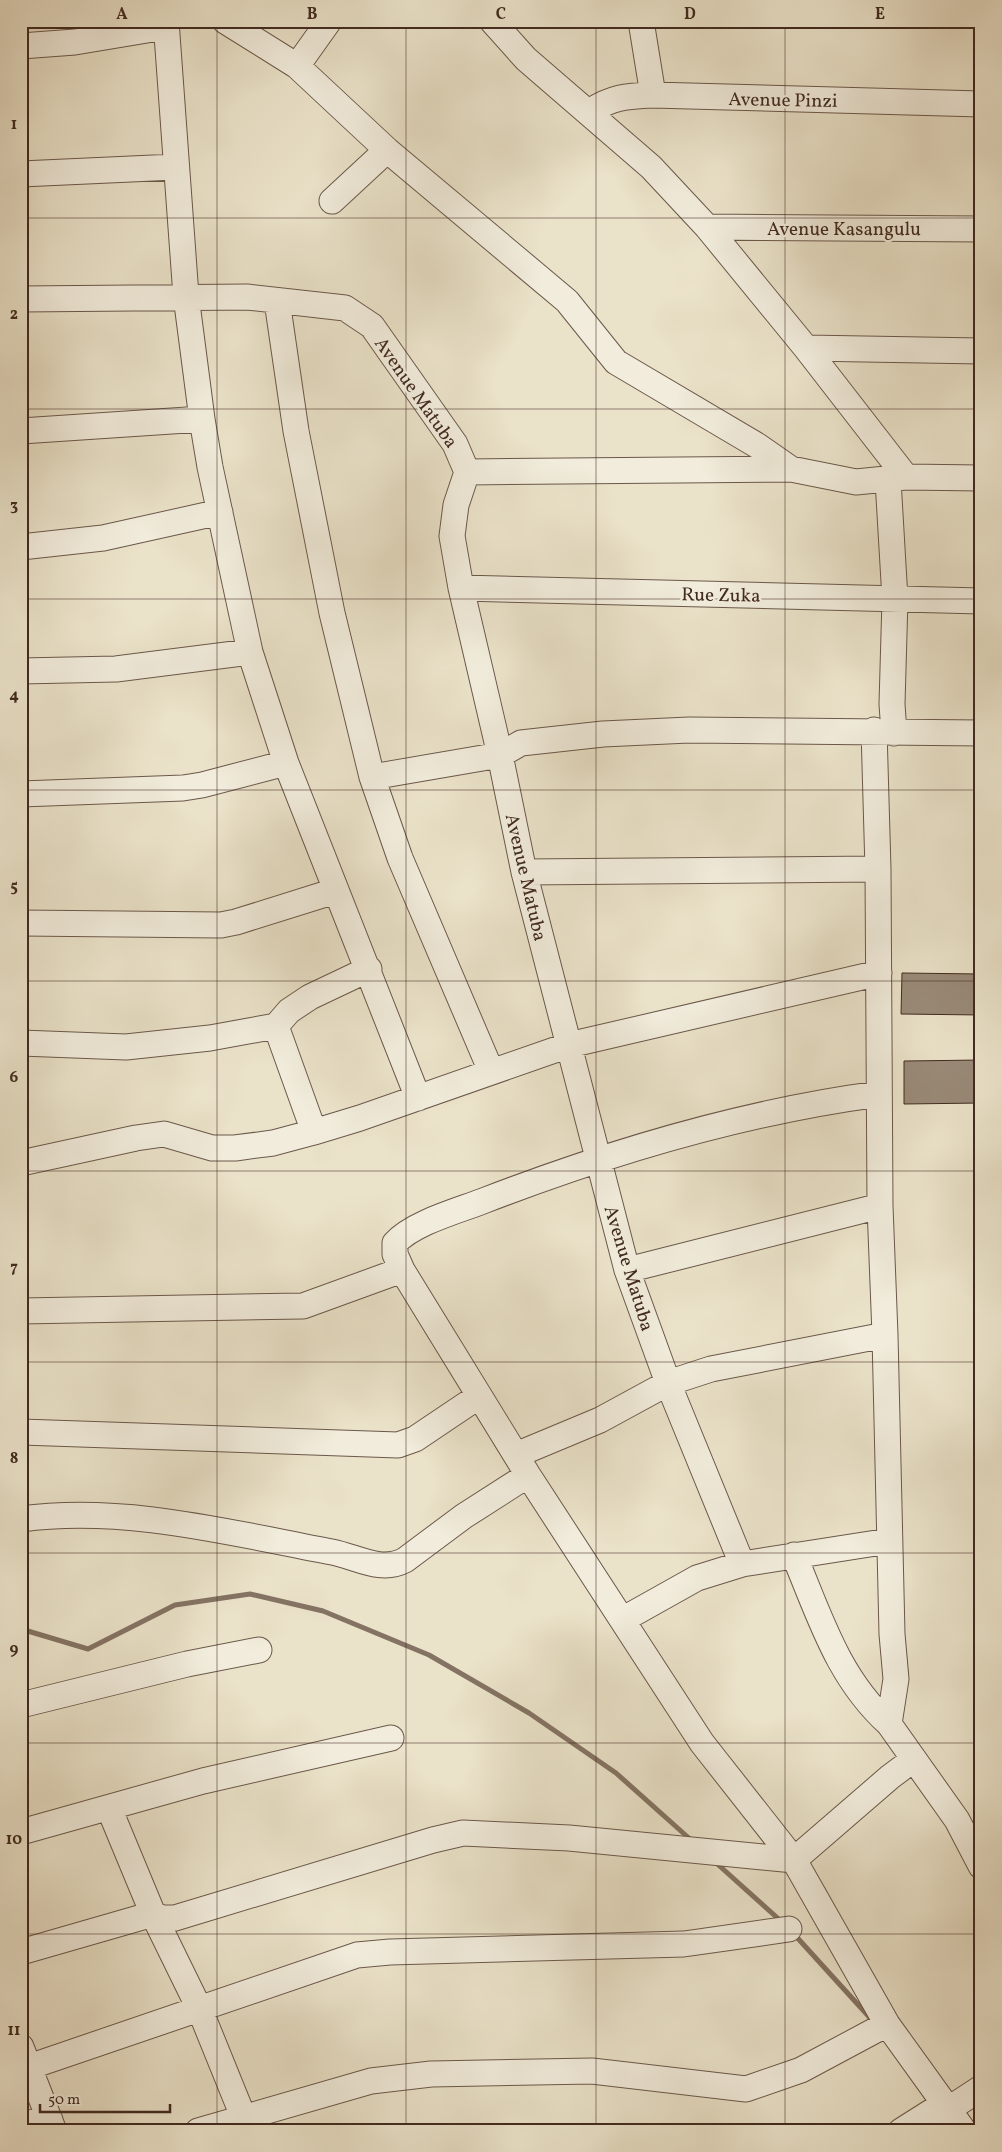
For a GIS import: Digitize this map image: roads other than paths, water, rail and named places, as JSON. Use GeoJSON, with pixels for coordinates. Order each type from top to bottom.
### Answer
{"type":"FeatureCollection","features":[{"type":"Feature","properties":{"kind":"street"},"geometry":{"type":"LineString","coordinates":[[225,21],[297,66],[387,150],[567,302],[616,362],[758,446],[791,469]]}},
{"type":"Feature","properties":{"kind":"street"},"geometry":{"type":"LineString","coordinates":[[297,66],[329,21]]}},
{"type":"Feature","properties":{"kind":"street"},"geometry":{"type":"LineString","coordinates":[[492,21],[526,59],[651,167],[707,227],[806,348],[897,478],[892,704],[884,732],[878,869],[880,1206],[886,1335],[889,1541],[896,1679],[889,1724]]}},
{"type":"Feature","properties":{"kind":"street"},"geometry":{"type":"LineString","coordinates":[[641,21],[653,95]]}},
{"type":"Feature","properties":{"kind":"street"},"geometry":{"type":"LineString","coordinates":[[21,46],[75,42],[165,24],[186,296],[202,418],[250,652],[286,763],[335,891],[369,969],[418,1098]]}},
{"type":"Feature","properties":{"kind":"street","name":"Avenue Pinzi"},"geometry":{"type":"LineString","coordinates":[[589,112],[606,101],[626,96],[653,95],[981,104]]}},
{"type":"Feature","properties":{"kind":"street"},"geometry":{"type":"LineString","coordinates":[[332,202],[387,150]]}},
{"type":"Feature","properties":{"kind":"street"},"geometry":{"type":"LineString","coordinates":[[21,174],[175,167]]}},
{"type":"Feature","properties":{"kind":"street","name":"Avenue Kasangulu"},"geometry":{"type":"LineString","coordinates":[[707,227],[981,229]]}},
{"type":"Feature","properties":{"kind":"street","name":"Avenue Matuba"},"geometry":{"type":"LineString","coordinates":[[21,299],[186,296],[248,297],[345,308],[372,326],[455,444],[467,472],[456,505],[452,536],[461,588],[500,755],[524,872],[627,1270],[668,1383],[742,1564]]}},
{"type":"Feature","properties":{"kind":"street"},"geometry":{"type":"LineString","coordinates":[[277,301],[296,431],[332,613],[372,777],[400,858],[491,1072]]}},
{"type":"Feature","properties":{"kind":"street"},"geometry":{"type":"LineString","coordinates":[[806,348],[981,352]]}},
{"type":"Feature","properties":{"kind":"street"},"geometry":{"type":"LineString","coordinates":[[21,431],[202,418]]}},
{"type":"Feature","properties":{"kind":"street"},"geometry":{"type":"LineString","coordinates":[[467,472],[791,469],[856,482],[897,478],[981,478]]}},
{"type":"Feature","properties":{"kind":"street"},"geometry":{"type":"LineString","coordinates":[[21,547],[103,538],[220,512]]}},
{"type":"Feature","properties":{"kind":"street","name":"Rue Zuka"},"geometry":{"type":"LineString","coordinates":[[461,588],[981,601]]}},
{"type":"Feature","properties":{"kind":"street"},"geometry":{"type":"LineString","coordinates":[[21,671],[116,669],[250,652]]}},
{"type":"Feature","properties":{"kind":"street"},"geometry":{"type":"LineString","coordinates":[[372,777],[500,755],[521,743],[603,734],[689,730],[981,733]]}},
{"type":"Feature","properties":{"kind":"street"},"geometry":{"type":"LineString","coordinates":[[21,794],[182,788],[202,785],[286,763]]}},
{"type":"Feature","properties":{"kind":"street"},"geometry":{"type":"LineString","coordinates":[[524,872],[878,869]]}},
{"type":"Feature","properties":{"kind":"street"},"geometry":{"type":"LineString","coordinates":[[21,923],[221,925],[335,891]]}},
{"type":"Feature","properties":{"kind":"street"},"geometry":{"type":"LineString","coordinates":[[21,1043],[126,1047],[210,1038],[276,1026],[290,1011],[310,996],[369,969]]}},
{"type":"Feature","properties":{"kind":"street"},"geometry":{"type":"LineString","coordinates":[[21,1163],[136,1138],[164,1134],[212,1148],[235,1148],[273,1143],[314,1132],[418,1098],[569,1045],[879,973]]}},
{"type":"Feature","properties":{"kind":"street"},"geometry":{"type":"LineString","coordinates":[[276,1026],[314,1132]]}},
{"type":"Feature","properties":{"kind":"street"},"geometry":{"type":"LineString","coordinates":[[879,1094],[811,1103],[738,1120],[598,1159],[466,1207],[404,1234],[395,1243],[395,1254],[402,1270],[478,1396],[622,1620],[702,1742],[794,1860],[887,2024],[964,2131]]}},
{"type":"Feature","properties":{"kind":"street"},"geometry":{"type":"LineString","coordinates":[[627,1270],[880,1206]]}},
{"type":"Feature","properties":{"kind":"street"},"geometry":{"type":"LineString","coordinates":[[21,1311],[303,1306],[402,1270]]}},
{"type":"Feature","properties":{"kind":"street"},"geometry":{"type":"LineString","coordinates":[[21,1519],[57,1514],[160,1520],[336,1552],[384,1566],[395,1565],[405,1560],[464,1516],[522,1465],[668,1383],[711,1369],[886,1335]]}},
{"type":"Feature","properties":{"kind":"street"},"geometry":{"type":"LineString","coordinates":[[21,1432],[390,1446],[414,1439],[478,1396]]}},
{"type":"Feature","properties":{"kind":"street"},"geometry":{"type":"LineString","coordinates":[[622,1620],[697,1578],[742,1564],[889,1541]]}},
{"type":"Feature","properties":{"kind":"street"},"geometry":{"type":"LineString","coordinates":[[794,1555],[838,1660],[864,1700],[889,1724],[956,1820],[981,1866]]}},
{"type":"Feature","properties":{"kind":"street"},"geometry":{"type":"LineString","coordinates":[[21,1705],[187,1664],[259,1650]]}},
{"type":"Feature","properties":{"kind":"street"},"geometry":{"type":"LineString","coordinates":[[21,1832],[212,1779],[391,1738]]}},
{"type":"Feature","properties":{"kind":"street"},"geometry":{"type":"LineString","coordinates":[[21,1952],[154,1914],[162,1918],[175,1918],[433,1840],[463,1833],[569,1838],[794,1860],[890,1777],[914,1760]]}},
{"type":"Feature","properties":{"kind":"street"},"geometry":{"type":"LineString","coordinates":[[109,1808],[154,1914],[200,2010],[247,2124]]}},
{"type":"Feature","properties":{"kind":"street"},"geometry":{"type":"LineString","coordinates":[[21,2124],[52,2125],[25,2057],[200,2010],[357,1955],[390,1952],[684,1944],[789,1929]]}},
{"type":"Feature","properties":{"kind":"street"},"geometry":{"type":"LineString","coordinates":[[198,2131],[247,2124],[371,2081],[431,2074],[592,2071],[746,2089],[801,2070],[887,2024]]}},
{"type":"Feature","properties":{"kind":"street"},"geometry":{"type":"LineString","coordinates":[[901,2131],[931,2112],[949,2109],[981,2088]]}},
{"type":"Feature","properties":{"kind":"waterway"},"geometry":{"type":"LineString","coordinates":[[21,1629],[88,1649],[175,1605],[250,1594],[323,1611],[429,1655],[529,1713],[616,1773],[691,1840]]}},
{"type":"Feature","properties":{"kind":"waterway"},"geometry":{"type":"LineString","coordinates":[[714,1861],[782,1922]]}},
{"type":"Feature","properties":{"kind":"waterway"},"geometry":{"type":"LineString","coordinates":[[793,1933],[872,2020]]}}]}
